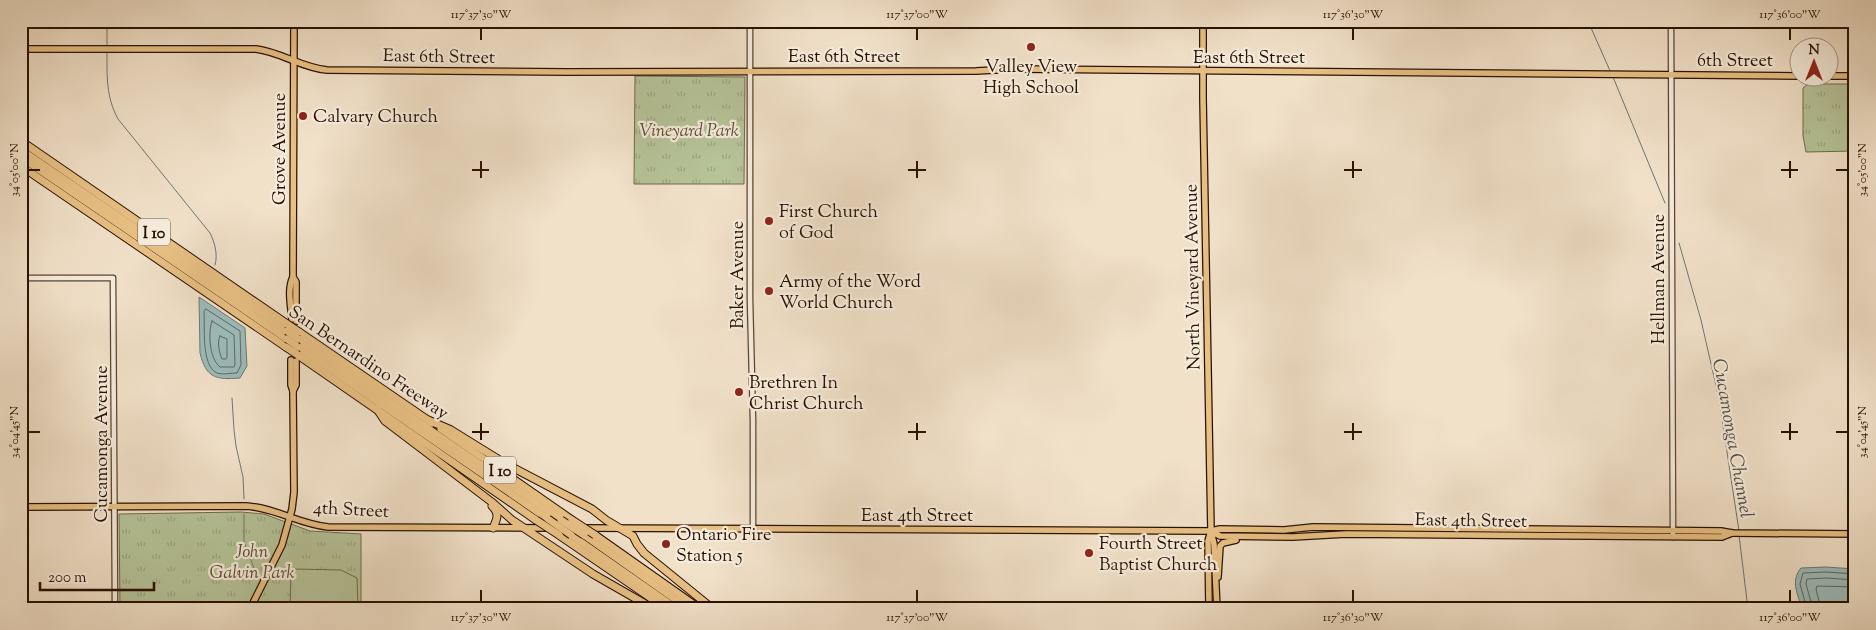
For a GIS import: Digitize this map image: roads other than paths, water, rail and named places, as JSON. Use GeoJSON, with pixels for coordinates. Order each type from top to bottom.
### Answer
{"type":"FeatureCollection","features":[{"type":"Feature","properties":{"kind":"highway","name":"San Bernardino Freeway"},"geometry":{"type":"LineString","coordinates":[[21,140],[290,327],[298,339],[428,420],[700,609]]}},
{"type":"Feature","properties":{"kind":"highway"},"geometry":{"type":"LineString","coordinates":[[21,150],[118,216],[290,327],[298,339],[548,519],[678,609]]}},
{"type":"Feature","properties":{"kind":"highway"},"geometry":{"type":"LineString","coordinates":[[21,158],[290,327]]}},
{"type":"Feature","properties":{"kind":"highway","name":"San Bernardino Freeway"},"geometry":{"type":"LineString","coordinates":[[21,166],[286,347],[295,359],[377,409],[667,609]]}},
{"type":"Feature","properties":{"kind":"highway"},"geometry":{"type":"LineString","coordinates":[[76,179],[118,216]]}},
{"type":"Feature","properties":{"kind":"highway"},"geometry":{"type":"LineString","coordinates":[[298,339],[689,609]]}},
{"type":"Feature","properties":{"kind":"highway"},"geometry":{"type":"LineString","coordinates":[[377,409],[386,421],[524,528],[593,574],[654,609]]}},
{"type":"Feature","properties":{"kind":"highway"},"geometry":{"type":"LineString","coordinates":[[428,420],[452,430],[506,464],[586,505],[606,520],[622,528],[633,536],[644,553],[714,609]]}},
{"type":"Feature","properties":{"kind":"highway"},"geometry":{"type":"LineString","coordinates":[[483,497],[497,513],[497,519],[493,528]]}},
{"type":"Feature","properties":{"kind":"main road","name":"Grove Avenue"},"geometry":{"type":"LineString","coordinates":[[290,327],[296,282],[293,277],[294,21]]}},
{"type":"Feature","properties":{"kind":"main road","name":"North Vineyard Avenue"},"geometry":{"type":"LineString","coordinates":[[1203,21],[1202,72],[1211,531],[1214,544],[1216,609]]}},
{"type":"Feature","properties":{"kind":"main road","name":"East 6th Street"},"geometry":{"type":"LineString","coordinates":[[21,49],[256,49],[269,51],[314,68],[327,70],[546,72],[1014,70],[1621,74],[1671,76]]}},
{"type":"Feature","properties":{"kind":"main road","name":"6th Street"},"geometry":{"type":"LineString","coordinates":[[1671,76],[1788,76]]}},
{"type":"Feature","properties":{"kind":"main road"},"geometry":{"type":"LineString","coordinates":[[1838,76],[1855,76]]}},
{"type":"Feature","properties":{"kind":"main road"},"geometry":{"type":"LineString","coordinates":[[250,609],[282,545],[290,517],[294,492],[293,391],[296,385],[295,359]]}},
{"type":"Feature","properties":{"kind":"main road","name":"4th Street"},"geometry":{"type":"LineString","coordinates":[[21,507],[244,506],[269,509],[312,524],[328,527],[622,528]]}},
{"type":"Feature","properties":{"kind":"main road","name":"East 4th Street"},"geometry":{"type":"LineString","coordinates":[[622,528],[1211,531],[1220,529],[1284,530],[1306,527],[1673,534],[1722,537],[1732,533],[1855,534]]}},
{"type":"Feature","properties":{"kind":"main road","name":"North Vineyard Avenue"},"geometry":{"type":"LineString","coordinates":[[1209,609],[1208,541],[1211,531]]}},
{"type":"Feature","properties":{"kind":"main road","name":"East 4th Street"},"geometry":{"type":"LineString","coordinates":[[1211,531],[1220,536],[1287,537],[1346,534],[1673,534]]}},
{"type":"Feature","properties":{"kind":"main road"},"geometry":{"type":"LineString","coordinates":[[1216,581],[1219,574],[1220,546],[1223,542],[1230,540],[1279,540],[1287,537]]}},
{"type":"Feature","properties":{"kind":"main road"},"geometry":{"type":"LineString","coordinates":[[1209,591],[1213,597],[1216,609]]}},
{"type":"Feature","properties":{"kind":"street","name":"Baker Avenue"},"geometry":{"type":"LineString","coordinates":[[750,21],[752,528]]}},
{"type":"Feature","properties":{"kind":"street","name":"Hellman Avenue"},"geometry":{"type":"LineString","coordinates":[[1671,21],[1673,534]]}},
{"type":"Feature","properties":{"kind":"street","name":"Cucamonga Avenue"},"geometry":{"type":"LineString","coordinates":[[21,278],[114,278],[115,609]]}},
{"type":"Feature","properties":{"kind":"water"},"geometry":{"type":"Polygon","coordinates":[[[199,297],[245,328],[247,366],[240,378],[218,378],[205,368],[200,353],[199,297]]]}},
{"type":"Feature","properties":{"kind":"water"},"geometry":{"type":"Polygon","coordinates":[[[1801,568],[1855,569],[1855,609],[1802,609],[1795,583],[1798,573],[1801,568]]]}},
{"type":"Feature","properties":{"kind":"waterway"},"geometry":{"type":"LineString","coordinates":[[107,21],[107,45]]}},
{"type":"Feature","properties":{"kind":"waterway"},"geometry":{"type":"LineString","coordinates":[[1588,21],[1611,73]]}},
{"type":"Feature","properties":{"kind":"waterway"},"geometry":{"type":"LineString","coordinates":[[107,52],[109,94],[118,119],[210,233],[216,249],[215,265]]}},
{"type":"Feature","properties":{"kind":"waterway"},"geometry":{"type":"LineString","coordinates":[[1613,77],[1665,203]]}},
{"type":"Feature","properties":{"kind":"waterway","name":"Cucamonga Channel"},"geometry":{"type":"LineString","coordinates":[[1679,243],[1701,320],[1719,399],[1739,531]]}},
{"type":"Feature","properties":{"kind":"waterway"},"geometry":{"type":"LineString","coordinates":[[232,398],[234,430],[243,477],[244,499]]}},
{"type":"Feature","properties":{"kind":"waterway"},"geometry":{"type":"LineString","coordinates":[[244,514],[244,542],[257,576]]}},
{"type":"Feature","properties":{"kind":"waterway","name":"Cucamonga Channel"},"geometry":{"type":"LineString","coordinates":[[1739,535],[1748,609]]}},
{"type":"Feature","properties":{"kind":"place","name":"Valley View High School"},"geometry":{"type":"Point","coordinates":[1031,47]}},
{"type":"Feature","properties":{"kind":"place","name":"Calvary Church"},"geometry":{"type":"Point","coordinates":[303,116]}},
{"type":"Feature","properties":{"kind":"place","name":"First Church of God"},"geometry":{"type":"Point","coordinates":[769,221]}},
{"type":"Feature","properties":{"kind":"place","name":"Army of the Word World Church"},"geometry":{"type":"Point","coordinates":[769,291]}},
{"type":"Feature","properties":{"kind":"place","name":"Brethren In Christ Church"},"geometry":{"type":"Point","coordinates":[739,392]}},
{"type":"Feature","properties":{"kind":"place","name":"Ontario Fire Station 5"},"geometry":{"type":"Point","coordinates":[666,544]}},
{"type":"Feature","properties":{"kind":"place","name":"Fourth Street Baptist Church"},"geometry":{"type":"Point","coordinates":[1089,553]}},
{"type":"Feature","properties":{"kind":"park label","name":"Vineyard Park"},"geometry":{"type":"Point","coordinates":[689,130]}},
{"type":"Feature","properties":{"kind":"park label","name":"John Galvin Park"},"geometry":{"type":"Point","coordinates":[252,561]}}]}
